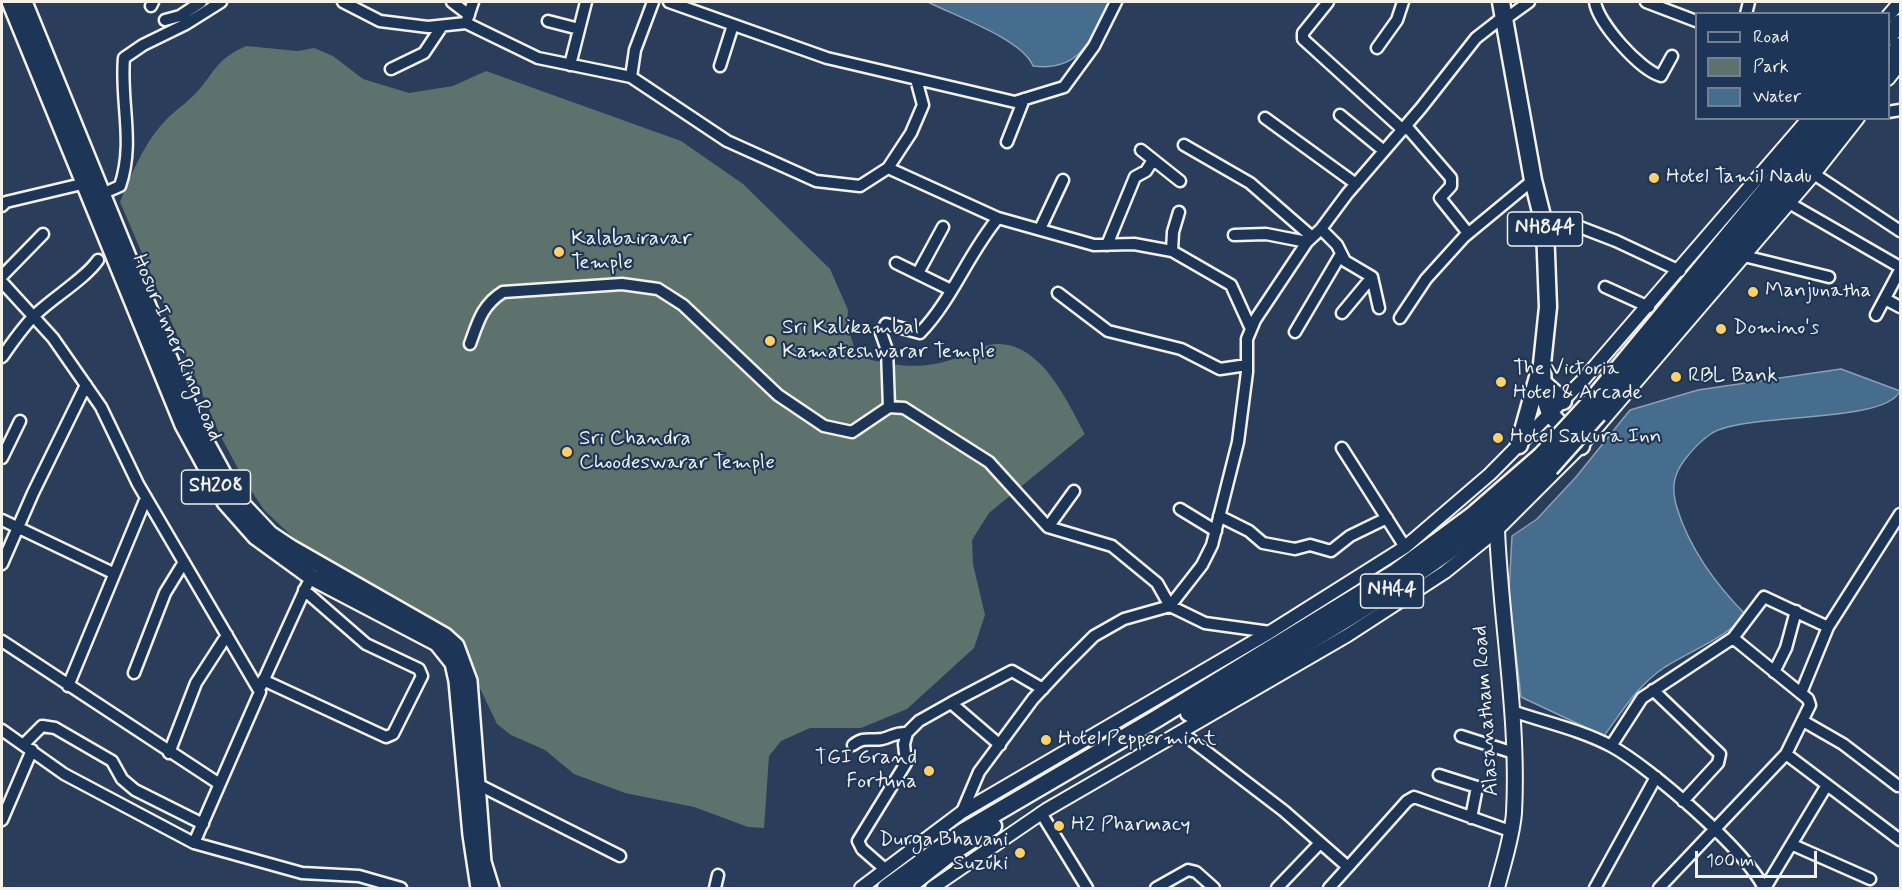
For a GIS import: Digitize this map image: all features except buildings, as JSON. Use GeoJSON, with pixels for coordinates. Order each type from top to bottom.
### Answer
{"type":"FeatureCollection","features":[{"type":"Feature","properties":{"kind":"highway","name":"NH844"},"geometry":{"type":"LineString","coordinates":[[1503,13],[1533,180],[1545,228],[1548,307],[1542,382],[1550,414]]}},
{"type":"Feature","properties":{"kind":"highway"},"geometry":{"type":"LineString","coordinates":[[1890,35],[1900,23]]}},
{"type":"Feature","properties":{"kind":"highway"},"geometry":{"type":"LineString","coordinates":[[1890,58],[1900,46]]}},
{"type":"Feature","properties":{"kind":"highway","name":"NH44"},"geometry":{"type":"LineString","coordinates":[[1593,409],[1818,120]]}},
{"type":"Feature","properties":{"kind":"highway","name":"NH44"},"geometry":{"type":"LineString","coordinates":[[906,888],[948,855],[998,823],[1385,596],[1496,515],[1830,142],[1843,120]]}},
{"type":"Feature","properties":{"kind":"highway"},"geometry":{"type":"LineString","coordinates":[[1519,445],[1542,364]]}},
{"type":"Feature","properties":{"kind":"highway"},"geometry":{"type":"LineString","coordinates":[[1542,382],[1563,400]]}},
{"type":"Feature","properties":{"kind":"highway"},"geometry":{"type":"LineString","coordinates":[[1550,414],[1581,446]]}},
{"type":"Feature","properties":{"kind":"highway","name":"NH44"},"geometry":{"type":"LineString","coordinates":[[886,888],[963,832],[1174,708],[1396,572],[1545,462]]}},
{"type":"Feature","properties":{"kind":"main road","name":"Hosur Inner Ring Road"},"geometry":{"type":"LineString","coordinates":[[10,2],[86,183],[168,390],[201,462],[236,517],[308,584],[437,643],[453,663],[457,681],[471,835],[479,888]]}},
{"type":"Feature","properties":{"kind":"main road","name":"Hosur Inner Ring Road"},"geometry":{"type":"LineString","coordinates":[[24,2],[196,424],[237,500],[270,534],[334,575],[445,636],[456,646],[469,681],[479,785],[483,862],[491,888]]}},
{"type":"Feature","properties":{"kind":"main road","name":"Alasanatham Road"},"geometry":{"type":"LineString","coordinates":[[1497,530],[1500,595],[1514,753],[1514,815],[1497,888]]}},
{"type":"Feature","properties":{"kind":"street"},"geometry":{"type":"LineString","coordinates":[[165,20],[180,16],[201,2]]}},
{"type":"Feature","properties":{"kind":"street"},"geometry":{"type":"LineString","coordinates":[[104,194],[120,186],[124,173],[128,128],[124,112],[124,58],[143,45],[186,24],[220,2]]}},
{"type":"Feature","properties":{"kind":"street"},"geometry":{"type":"LineString","coordinates":[[343,2],[380,21],[428,27],[442,26],[467,19]]}},
{"type":"Feature","properties":{"kind":"street"},"geometry":{"type":"LineString","coordinates":[[452,2],[467,19],[538,58],[631,77],[727,141],[816,181],[860,186],[888,168],[911,133],[923,105],[916,79]]}},
{"type":"Feature","properties":{"kind":"street"},"geometry":{"type":"LineString","coordinates":[[467,19],[473,2]]}},
{"type":"Feature","properties":{"kind":"street"},"geometry":{"type":"LineString","coordinates":[[570,65],[586,2]]}},
{"type":"Feature","properties":{"kind":"street"},"geometry":{"type":"LineString","coordinates":[[631,77],[635,50],[653,2]]}},
{"type":"Feature","properties":{"kind":"street"},"geometry":{"type":"LineString","coordinates":[[669,2],[827,58],[1015,102],[1064,87],[1094,46],[1116,2]]}},
{"type":"Feature","properties":{"kind":"street"},"geometry":{"type":"LineString","coordinates":[[1328,2],[1303,33],[1304,39],[1404,128],[1451,178],[1451,186],[1440,198],[1468,233]]}},
{"type":"Feature","properties":{"kind":"street"},"geometry":{"type":"LineString","coordinates":[[1377,48],[1397,20],[1403,2]]}},
{"type":"Feature","properties":{"kind":"street"},"geometry":{"type":"LineString","coordinates":[[962,812],[979,772],[1042,689],[1094,636],[1124,619],[1170,606],[1202,565],[1220,516],[1238,441],[1247,365],[1247,339],[1251,329],[1309,239],[1322,229],[1476,38],[1503,13],[1529,2]]}},
{"type":"Feature","properties":{"kind":"street"},"geometry":{"type":"LineString","coordinates":[[1595,2],[1598,15],[1639,63],[1662,76],[1671,56]]}},
{"type":"Feature","properties":{"kind":"street"},"geometry":{"type":"LineString","coordinates":[[1646,2],[1695,21]]}},
{"type":"Feature","properties":{"kind":"street"},"geometry":{"type":"LineString","coordinates":[[1890,14],[1900,2]]}},
{"type":"Feature","properties":{"kind":"street"},"geometry":{"type":"LineString","coordinates":[[548,21],[579,29]]}},
{"type":"Feature","properties":{"kind":"street"},"geometry":{"type":"LineString","coordinates":[[720,66],[733,24]]}},
{"type":"Feature","properties":{"kind":"street"},"geometry":{"type":"LineString","coordinates":[[391,69],[424,53],[442,26]]}},
{"type":"Feature","properties":{"kind":"street"},"geometry":{"type":"LineString","coordinates":[[1890,76],[1900,64]]}},
{"type":"Feature","properties":{"kind":"street"},"geometry":{"type":"LineString","coordinates":[[1007,142],[1024,99]]}},
{"type":"Feature","properties":{"kind":"street"},"geometry":{"type":"LineString","coordinates":[[1340,115],[1384,151]]}},
{"type":"Feature","properties":{"kind":"street"},"geometry":{"type":"LineString","coordinates":[[1265,118],[1356,184]]}},
{"type":"Feature","properties":{"kind":"street"},"geometry":{"type":"LineString","coordinates":[[861,888],[962,812],[1270,632],[1405,547],[1490,474],[1550,414],[1818,120]]}},
{"type":"Feature","properties":{"kind":"street"},"geometry":{"type":"LineString","coordinates":[[932,888],[1041,813],[1182,733],[1348,634],[1445,572],[1497,530],[1581,446],[1814,174],[1830,142],[1856,120]]}},
{"type":"Feature","properties":{"kind":"street"},"geometry":{"type":"LineString","coordinates":[[1184,145],[1250,183],[1309,239]]}},
{"type":"Feature","properties":{"kind":"street"},"geometry":{"type":"LineString","coordinates":[[1141,150],[1180,181]]}},
{"type":"Feature","properties":{"kind":"street"},"geometry":{"type":"LineString","coordinates":[[1107,245],[1135,177],[1146,171],[1154,160]]}},
{"type":"Feature","properties":{"kind":"street"},"geometry":{"type":"LineString","coordinates":[[888,168],[998,218],[1094,245],[1134,244],[1172,251],[1231,285],[1251,329]]}},
{"type":"Feature","properties":{"kind":"street"},"geometry":{"type":"LineString","coordinates":[[1814,174],[1900,231]]}},
{"type":"Feature","properties":{"kind":"street"},"geometry":{"type":"LineString","coordinates":[[1040,229],[1063,180]]}},
{"type":"Feature","properties":{"kind":"street"},"geometry":{"type":"LineString","coordinates":[[1400,318],[1426,279],[1468,233],[1533,180]]}},
{"type":"Feature","properties":{"kind":"street"},"geometry":{"type":"LineString","coordinates":[[3,202],[86,183]]}},
{"type":"Feature","properties":{"kind":"street"},"geometry":{"type":"LineString","coordinates":[[1789,203],[1900,269],[1876,315]]}},
{"type":"Feature","properties":{"kind":"street"},"geometry":{"type":"LineString","coordinates":[[1172,251],[1173,232],[1179,212]]}},
{"type":"Feature","properties":{"kind":"street"},"geometry":{"type":"LineString","coordinates":[[889,407],[887,350],[881,333],[886,324],[920,333],[943,306],[998,218]]}},
{"type":"Feature","properties":{"kind":"street"},"geometry":{"type":"LineString","coordinates":[[1572,224],[1616,241],[1680,272]]}},
{"type":"Feature","properties":{"kind":"street"},"geometry":{"type":"LineString","coordinates":[[918,273],[944,227]]}},
{"type":"Feature","properties":{"kind":"street"},"geometry":{"type":"LineString","coordinates":[[1322,229],[1345,261],[1372,277],[1379,308]]}},
{"type":"Feature","properties":{"kind":"street"},"geometry":{"type":"LineString","coordinates":[[2,276],[43,234]]}},
{"type":"Feature","properties":{"kind":"street"},"geometry":{"type":"LineString","coordinates":[[1233,235],[1266,234],[1309,239]]}},
{"type":"Feature","properties":{"kind":"street"},"geometry":{"type":"LineString","coordinates":[[1295,332],[1341,254]]}},
{"type":"Feature","properties":{"kind":"street"},"geometry":{"type":"LineString","coordinates":[[1744,256],[1829,277]]}},
{"type":"Feature","properties":{"kind":"street"},"geometry":{"type":"LineString","coordinates":[[2,357],[33,317],[75,279],[91,270],[98,260]]}},
{"type":"Feature","properties":{"kind":"street"},"geometry":{"type":"LineString","coordinates":[[896,263],[951,290]]}},
{"type":"Feature","properties":{"kind":"street"},"geometry":{"type":"LineString","coordinates":[[1342,313],[1372,277]]}},
{"type":"Feature","properties":{"kind":"street"},"geometry":{"type":"LineString","coordinates":[[2,282],[53,338],[101,406],[146,498],[260,692]]}},
{"type":"Feature","properties":{"kind":"street"},"geometry":{"type":"LineString","coordinates":[[470,344],[481,312],[490,300],[503,292],[622,284],[658,289],[683,305],[778,395],[824,426],[852,432],[889,407],[903,408],[989,462],[1048,527],[1112,546],[1157,583],[1170,606],[1205,623],[1270,632]]}},
{"type":"Feature","properties":{"kind":"street"},"geometry":{"type":"LineString","coordinates":[[1605,287],[1649,307]]}},
{"type":"Feature","properties":{"kind":"street"},"geometry":{"type":"LineString","coordinates":[[1058,293],[1108,331],[1181,349],[1220,369],[1247,365]]}},
{"type":"Feature","properties":{"kind":"street"},"geometry":{"type":"LineString","coordinates":[[1885,299],[1900,307]]}},
{"type":"Feature","properties":{"kind":"street"},"geometry":{"type":"LineString","coordinates":[[2,564],[17,527],[86,385]]}},
{"type":"Feature","properties":{"kind":"street"},"geometry":{"type":"LineString","coordinates":[[2,458],[20,421]]}},
{"type":"Feature","properties":{"kind":"street"},"geometry":{"type":"LineString","coordinates":[[1342,448],[1405,547]]}},
{"type":"Feature","properties":{"kind":"street"},"geometry":{"type":"LineString","coordinates":[[1048,527],[1074,491]]}},
{"type":"Feature","properties":{"kind":"street"},"geometry":{"type":"LineString","coordinates":[[68,686],[146,498]]}},
{"type":"Feature","properties":{"kind":"street"},"geometry":{"type":"LineString","coordinates":[[1180,509],[1215,531]]}},
{"type":"Feature","properties":{"kind":"street"},"geometry":{"type":"LineString","coordinates":[[1801,693],[1828,627],[1900,514]]}},
{"type":"Feature","properties":{"kind":"street"},"geometry":{"type":"LineString","coordinates":[[1220,516],[1249,531],[1263,543],[1295,549],[1310,545],[1331,551],[1350,536],[1387,518]]}},
{"type":"Feature","properties":{"kind":"street"},"geometry":{"type":"LineString","coordinates":[[2,520],[113,573]]}},
{"type":"Feature","properties":{"kind":"street"},"geometry":{"type":"LineString","coordinates":[[134,673],[165,593],[184,562]]}},
{"type":"Feature","properties":{"kind":"street"},"geometry":{"type":"LineString","coordinates":[[194,843],[213,803],[218,783],[260,692],[263,680],[308,584],[366,644],[419,669],[422,676],[393,734],[386,737],[263,680]]}},
{"type":"Feature","properties":{"kind":"street"},"geometry":{"type":"LineString","coordinates":[[1611,746],[1635,708],[1653,690],[1733,638],[1764,597],[1828,627]]}},
{"type":"Feature","properties":{"kind":"street"},"geometry":{"type":"LineString","coordinates":[[1774,672],[1786,648],[1797,612]]}},
{"type":"Feature","properties":{"kind":"street"},"geometry":{"type":"LineString","coordinates":[[169,753],[196,683],[227,635]]}},
{"type":"Feature","properties":{"kind":"street"},"geometry":{"type":"LineString","coordinates":[[1659,888],[1786,753],[1810,705],[1801,693],[1733,638]]}},
{"type":"Feature","properties":{"kind":"street"},"geometry":{"type":"LineString","coordinates":[[2,641],[169,753],[218,783]]}},
{"type":"Feature","properties":{"kind":"street"},"geometry":{"type":"LineString","coordinates":[[886,870],[862,849],[858,841],[906,763],[904,744],[907,733],[919,721],[1012,671],[1042,689]]}},
{"type":"Feature","properties":{"kind":"street"},"geometry":{"type":"LineString","coordinates":[[1653,690],[1720,754],[1718,763],[1683,801]]}},
{"type":"Feature","properties":{"kind":"street"},"geometry":{"type":"LineString","coordinates":[[951,703],[1000,745]]}},
{"type":"Feature","properties":{"kind":"street"},"geometry":{"type":"LineString","coordinates":[[1512,711],[1611,746],[1656,777],[1714,831],[1758,877],[1764,888],[1793,845],[1827,785]]}},
{"type":"Feature","properties":{"kind":"street"},"geometry":{"type":"LineString","coordinates":[[1803,721],[1843,744],[1898,786]]}},
{"type":"Feature","properties":{"kind":"street"},"geometry":{"type":"LineString","coordinates":[[3,815],[28,747],[42,726],[55,728],[112,761],[122,778],[135,790],[203,824]]}},
{"type":"Feature","properties":{"kind":"street"},"geometry":{"type":"LineString","coordinates":[[2,730],[64,774],[194,843],[302,873],[359,876],[401,888]]}},
{"type":"Feature","properties":{"kind":"street"},"geometry":{"type":"LineString","coordinates":[[853,745],[868,737],[883,739],[892,733],[907,733]]}},
{"type":"Feature","properties":{"kind":"street"},"geometry":{"type":"LineString","coordinates":[[1182,733],[1284,811],[1348,867]]}},
{"type":"Feature","properties":{"kind":"street"},"geometry":{"type":"LineString","coordinates":[[1461,736],[1514,753]]}},
{"type":"Feature","properties":{"kind":"street"},"geometry":{"type":"LineString","coordinates":[[1786,753],[1900,840]]}},
{"type":"Feature","properties":{"kind":"street"},"geometry":{"type":"LineString","coordinates":[[1439,775],[1477,787],[1472,818]]}},
{"type":"Feature","properties":{"kind":"street"},"geometry":{"type":"LineString","coordinates":[[1595,888],[1656,777]]}},
{"type":"Feature","properties":{"kind":"street"},"geometry":{"type":"LineString","coordinates":[[479,785],[620,856]]}},
{"type":"Feature","properties":{"kind":"street"},"geometry":{"type":"LineString","coordinates":[[1329,888],[1410,798],[1414,797],[1510,831]]}},
{"type":"Feature","properties":{"kind":"street"},"geometry":{"type":"LineString","coordinates":[[1041,813],[1087,888]]}},
{"type":"Feature","properties":{"kind":"street"},"geometry":{"type":"LineString","coordinates":[[1277,888],[1320,843]]}},
{"type":"Feature","properties":{"kind":"street"},"geometry":{"type":"LineString","coordinates":[[1793,845],[1870,879]]}},
{"type":"Feature","properties":{"kind":"street"},"geometry":{"type":"LineString","coordinates":[[1156,888],[1188,870],[1196,872],[1214,888]]}},
{"type":"Feature","properties":{"kind":"street"},"geometry":{"type":"LineString","coordinates":[[715,888],[718,875]]}},
{"type":"Feature","properties":{"kind":"green space"},"geometry":{"type":"Polygon","coordinates":[[[246,46],[298,51],[314,48],[333,56],[363,79],[409,93],[453,86],[486,71],[681,141],[743,184],[830,269],[848,310],[847,325],[857,356],[906,366],[931,365],[995,344],[1011,346],[1026,352],[1039,362],[1061,390],[1085,434],[989,513],[972,540],[973,564],[985,615],[974,648],[907,709],[861,728],[810,728],[781,741],[769,756],[764,828],[748,827],[694,807],[625,793],[574,774],[545,750],[511,735],[497,724],[453,632],[319,562],[264,510],[243,478],[219,433],[120,202],[139,160],[157,130],[193,96],[215,68],[227,57],[246,46]]]}},
{"type":"Feature","properties":{"kind":"water"},"geometry":{"type":"Polygon","coordinates":[[[928,2],[1109,2],[1090,40],[1073,58],[1063,64],[1033,66],[1026,56],[1002,38],[928,2]]]}},
{"type":"Feature","properties":{"kind":"water"},"geometry":{"type":"Polygon","coordinates":[[[1841,369],[1900,391],[1889,401],[1869,409],[1754,422],[1712,433],[1689,455],[1674,481],[1675,501],[1682,523],[1696,552],[1725,592],[1746,615],[1718,638],[1655,674],[1632,698],[1604,736],[1521,697],[1509,592],[1512,536],[1537,519],[1576,477],[1630,410],[1698,390],[1841,369]]]}},
{"type":"Feature","properties":{"kind":"place","name":"Hotel Tamil Nadu"},"geometry":{"type":"Point","coordinates":[1654,178]}},
{"type":"Feature","properties":{"kind":"place","name":"Kalabairavar Temple"},"geometry":{"type":"Point","coordinates":[559,252]}},
{"type":"Feature","properties":{"kind":"place","name":"Manjunatha"},"geometry":{"type":"Point","coordinates":[1753,292]}},
{"type":"Feature","properties":{"kind":"place","name":"Domino's"},"geometry":{"type":"Point","coordinates":[1721,329]}},
{"type":"Feature","properties":{"kind":"place","name":"Sri Kalikambal Kamateshwarar Temple"},"geometry":{"type":"Point","coordinates":[770,341]}},
{"type":"Feature","properties":{"kind":"place","name":"RBL Bank"},"geometry":{"type":"Point","coordinates":[1676,377]}},
{"type":"Feature","properties":{"kind":"place","name":"The Victoria Hotel & Arcade"},"geometry":{"type":"Point","coordinates":[1501,382]}},
{"type":"Feature","properties":{"kind":"place","name":"Hotel Sakura Inn"},"geometry":{"type":"Point","coordinates":[1498,438]}},
{"type":"Feature","properties":{"kind":"place","name":"Sri Chandra Choodeswarar Temple"},"geometry":{"type":"Point","coordinates":[567,452]}},
{"type":"Feature","properties":{"kind":"place","name":"Hotel Peppermint"},"geometry":{"type":"Point","coordinates":[1046,740]}},
{"type":"Feature","properties":{"kind":"place","name":"TGI Grand Fortuna"},"geometry":{"type":"Point","coordinates":[929,771]}},
{"type":"Feature","properties":{"kind":"place","name":"H2 Pharmacy"},"geometry":{"type":"Point","coordinates":[1059,826]}},
{"type":"Feature","properties":{"kind":"place","name":"Durga Bhavani Suzuki"},"geometry":{"type":"Point","coordinates":[1020,853]}}]}
